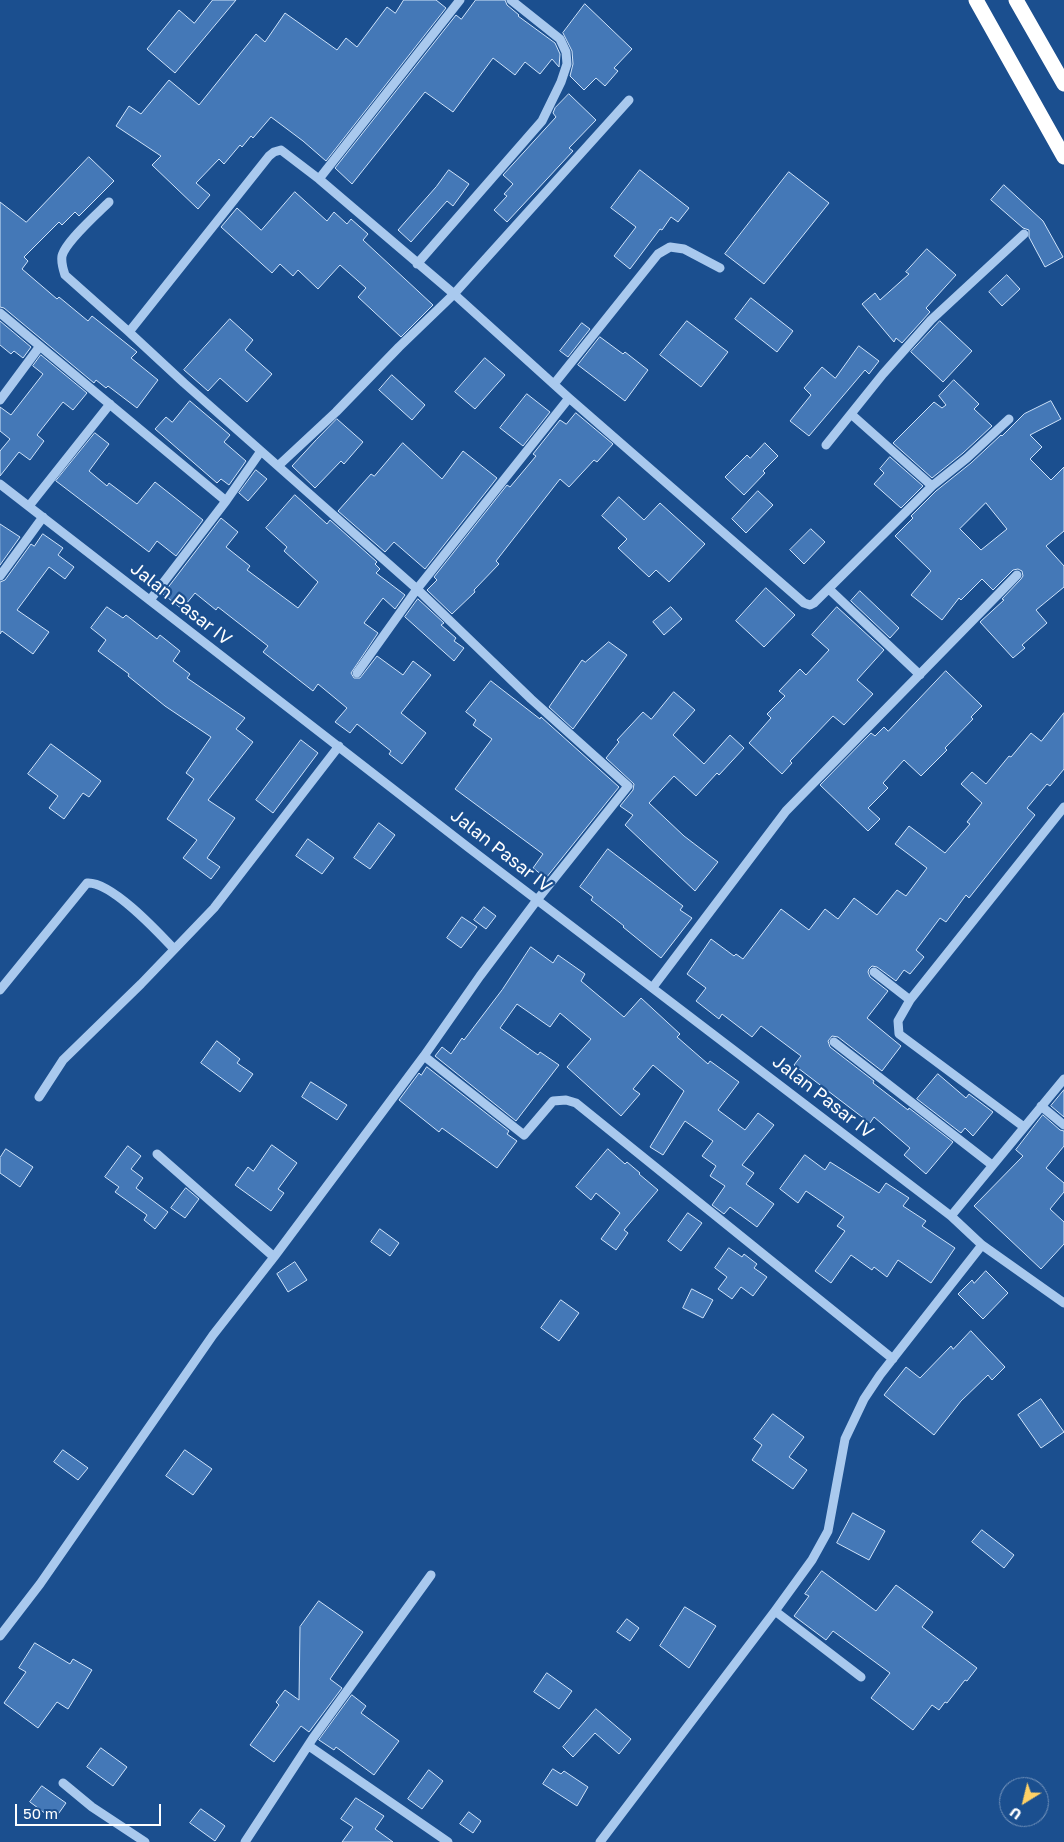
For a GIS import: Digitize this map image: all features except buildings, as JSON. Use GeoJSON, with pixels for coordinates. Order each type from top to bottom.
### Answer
{"type":"FeatureCollection","features":[{"type":"Feature","properties":{"kind":"highway"},"geometry":{"type":"LineString","coordinates":[[976,0],[1064,158]]}},
{"type":"Feature","properties":{"kind":"highway"},"geometry":{"type":"LineString","coordinates":[[1016,0],[1064,84]]}},
{"type":"Feature","properties":{"kind":"street"},"geometry":{"type":"LineString","coordinates":[[319,179],[460,0]]}},
{"type":"Feature","properties":{"kind":"street"},"geometry":{"type":"LineString","coordinates":[[417,264],[542,121],[562,82],[567,64],[566,52],[560,39],[511,0]]}},
{"type":"Feature","properties":{"kind":"street"},"geometry":{"type":"LineString","coordinates":[[278,466],[336,412],[454,294],[629,100]]}},
{"type":"Feature","properties":{"kind":"street"},"geometry":{"type":"LineString","coordinates":[[129,332],[274,152],[281,150],[319,179],[454,294],[569,398],[804,603],[810,605],[829,589],[932,486],[967,458],[1009,420]]}},
{"type":"Feature","properties":{"kind":"street"},"geometry":{"type":"LineString","coordinates":[[0,1636],[40,1584],[213,1335],[274,1257],[424,1056],[480,976],[537,900],[628,786],[531,699],[417,589],[65,275],[62,255],[68,245],[109,202]]}},
{"type":"Feature","properties":{"kind":"street"},"geometry":{"type":"LineString","coordinates":[[826,445],[842,428],[850,414],[883,374],[931,320],[1024,234]]}},
{"type":"Feature","properties":{"kind":"street"},"geometry":{"type":"LineString","coordinates":[[554,384],[658,254],[670,248],[684,249],[720,268]]}},
{"type":"Feature","properties":{"kind":"street"},"geometry":{"type":"LineString","coordinates":[[0,313],[226,501]]}},
{"type":"Feature","properties":{"kind":"street"},"geometry":{"type":"LineString","coordinates":[[0,400],[40,346]]}},
{"type":"Feature","properties":{"kind":"street"},"geometry":{"type":"LineString","coordinates":[[357,673],[417,589],[569,398]]}},
{"type":"Feature","properties":{"kind":"street"},"geometry":{"type":"LineString","coordinates":[[29,506],[110,404]]}},
{"type":"Feature","properties":{"kind":"street"},"geometry":{"type":"LineString","coordinates":[[850,414],[932,486]]}},
{"type":"Feature","properties":{"kind":"street"},"geometry":{"type":"LineString","coordinates":[[150,600],[226,501],[261,451]]}},
{"type":"Feature","properties":{"kind":"street","name":"Jalan Pasar IV"},"geometry":{"type":"LineString","coordinates":[[0,484],[537,900],[951,1216],[982,1244],[1064,1303]]}},
{"type":"Feature","properties":{"kind":"street"},"geometry":{"type":"LineString","coordinates":[[0,576],[43,518]]}},
{"type":"Feature","properties":{"kind":"street"},"geometry":{"type":"LineString","coordinates":[[653,987],[786,811],[1016,575]]}},
{"type":"Feature","properties":{"kind":"street"},"geometry":{"type":"LineString","coordinates":[[829,589],[920,675]]}},
{"type":"Feature","properties":{"kind":"street"},"geometry":{"type":"LineString","coordinates":[[39,1097],[63,1060],[214,908],[339,746]]}},
{"type":"Feature","properties":{"kind":"street"},"geometry":{"type":"LineString","coordinates":[[1024,1127],[899,1034],[898,1021],[910,1000],[1064,806]]}},
{"type":"Feature","properties":{"kind":"street"},"geometry":{"type":"LineString","coordinates":[[0,990],[87,884],[94,883],[102,886],[120,899],[152,926],[174,949]]}},
{"type":"Feature","properties":{"kind":"street"},"geometry":{"type":"LineString","coordinates":[[874,972],[910,1000]]}},
{"type":"Feature","properties":{"kind":"street"},"geometry":{"type":"LineString","coordinates":[[834,1042],[992,1165]]}},
{"type":"Feature","properties":{"kind":"street"},"geometry":{"type":"LineString","coordinates":[[424,1056],[524,1135],[553,1102],[566,1100],[576,1103],[893,1359]]}},
{"type":"Feature","properties":{"kind":"street"},"geometry":{"type":"LineString","coordinates":[[951,1216],[1064,1079]]}},
{"type":"Feature","properties":{"kind":"street"},"geometry":{"type":"LineString","coordinates":[[1041,1106],[1064,1125]]}},
{"type":"Feature","properties":{"kind":"street"},"geometry":{"type":"LineString","coordinates":[[156,1154],[274,1257]]}},
{"type":"Feature","properties":{"kind":"street"},"geometry":{"type":"LineString","coordinates":[[603,1841],[812,1560],[828,1531],[845,1439],[864,1399],[982,1244]]}},
{"type":"Feature","properties":{"kind":"street"},"geometry":{"type":"LineString","coordinates":[[245,1842],[308,1746],[431,1575]]}},
{"type":"Feature","properties":{"kind":"street"},"geometry":{"type":"LineString","coordinates":[[775,1611],[861,1677]]}},
{"type":"Feature","properties":{"kind":"street"},"geometry":{"type":"LineString","coordinates":[[308,1746],[448,1842]]}},
{"type":"Feature","properties":{"kind":"street"},"geometry":{"type":"LineString","coordinates":[[63,1783],[97,1811],[145,1842]]}}]}
